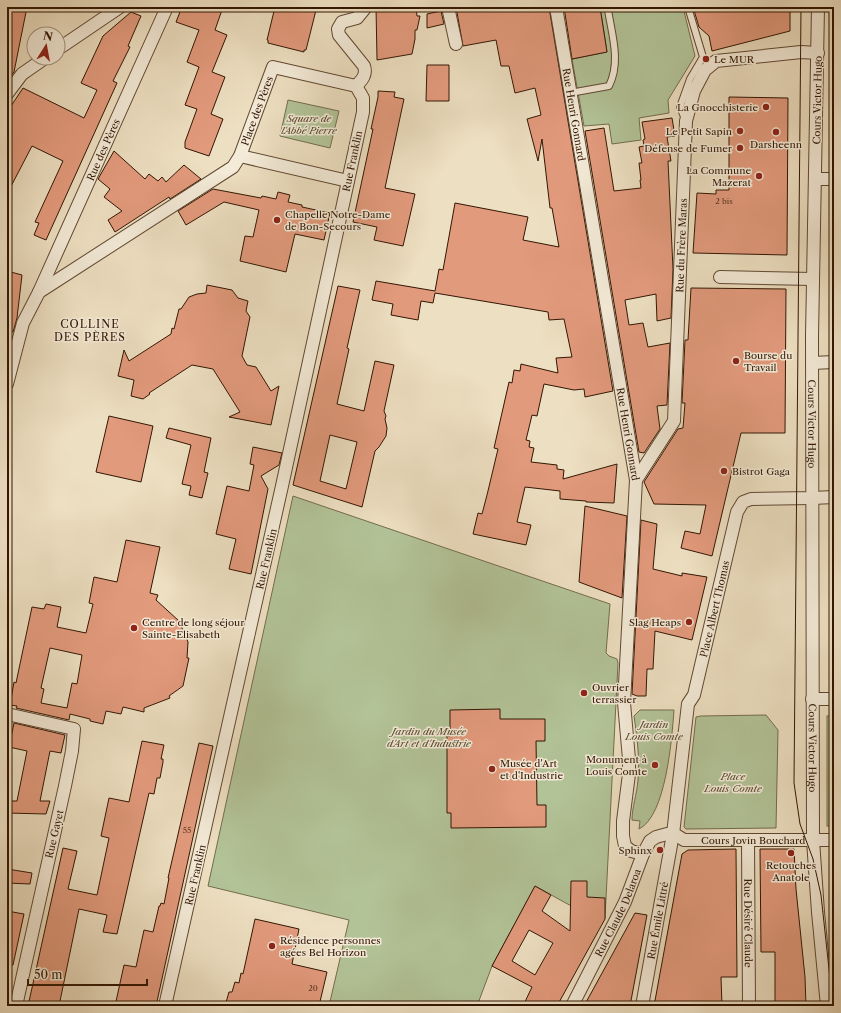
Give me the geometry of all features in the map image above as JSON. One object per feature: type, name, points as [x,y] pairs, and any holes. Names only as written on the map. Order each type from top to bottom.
[{"type":"street","points":[[66,44],[120,7]]},
{"type":"street","name":"Rue des Pères","points":[[7,384],[23,323],[39,292],[167,7]]},
{"type":"street","points":[[356,86],[364,77],[366,70],[339,35],[338,29],[342,22],[357,18],[366,7]]},
{"type":"street","points":[[448,7],[456,44]]},
{"type":"street","name":"Rue Henri Gonnard","points":[[556,7],[636,480],[624,703],[629,774],[623,821],[623,836],[625,846],[631,851],[643,854]]},
{"type":"street","name":"Cours Victor Hugo","points":[[818,7],[812,363],[813,840],[826,1006]]},
{"type":"street","name":"Rue du Frère Maras","points":[[636,480],[674,421],[686,121],[694,91],[705,70],[716,61],[792,52],[818,53]]},
{"type":"street","points":[[7,94],[22,74],[34,66]]},
{"type":"street","name":"Place des Pères","points":[[348,181],[240,156],[273,67],[356,86]]},
{"type":"street","name":"Rue Franklin","points":[[165,1006],[282,486],[363,112],[363,98],[356,86]]},
{"type":"street","name":"Rue des Pères","points":[[39,292],[233,167],[240,156]]},
{"type":"street","points":[[815,179],[834,179]]},
{"type":"street","points":[[720,277],[813,279]]},
{"type":"street","points":[[812,363],[834,362]]},
{"type":"street","points":[[812,498],[834,496]]},
{"type":"street","name":"Place Albert Thomas","points":[[673,834],[688,704],[694,694],[737,512],[743,502],[751,499],[812,498]]},
{"type":"street","points":[[812,699],[834,699]]},
{"type":"street","name":"Rue Gayet","points":[[7,714],[74,729],[72,751],[65,786],[16,1006]]},
{"type":"street","name":"Cours Jovin Bouchard","points":[[673,834],[684,840],[834,840]]},
{"type":"street","name":"Rue Claude Delaroa","points":[[572,1006],[625,902],[643,854],[650,841],[656,837],[673,834]]},
{"type":"street","name":"Rue Émile Littré","points":[[642,1006],[673,834]]},
{"type":"street","name":"Rue Désiré Claude","points":[[748,840],[749,1006]]},
{"type":"lane","points":[[570,93],[609,86],[613,77],[616,62],[608,7]]},
{"type":"lane","points":[[686,121],[680,107],[690,79],[703,57],[688,7]]},
{"type":"green space","points":[[600,7],[683,7],[695,56],[668,100],[669,113],[639,118],[641,140],[612,144],[609,124],[584,126],[572,59],[607,52]]},
{"type":"green space","name":"Square de l'Abbé Pierre","points":[[288,100],[339,111],[330,148],[280,136]]},
{"type":"green space","name":"Jardin du Musée d'Art et d'Industrie","points":[[293,496],[610,604],[606,653],[617,659],[618,663],[605,918],[602,923],[535,886],[492,966],[477,1006],[329,1006],[349,920],[208,886]]},
{"type":"green space","name":"Jardin Louis Comte","points":[[640,710],[674,710],[669,757],[661,793],[656,809],[648,821],[639,829],[640,821],[632,820],[639,772],[634,716]]},
{"type":"green space","name":"Place Louis Comte","points":[[766,715],[778,730],[776,828],[686,829],[684,827],[696,717]]},
{"type":"green space","points":[[827,716],[834,716],[834,826],[827,826]]},
{"type":"building","points":[[7,7],[27,7],[14,72],[10,77],[7,77]]},
{"type":"building","points":[[182,7],[223,7],[215,30],[227,35],[212,72],[225,77],[211,114],[223,119],[209,156],[185,148],[185,142],[197,109],[185,105],[199,67],[187,62],[199,30],[176,22]]},
{"type":"building","points":[[275,7],[304,7],[316,10],[306,50],[304,50],[304,52],[268,43],[267,40]]},
{"type":"building","points":[[376,7],[416,7],[417,16],[420,16],[417,30],[415,30],[412,54],[377,60]]},
{"type":"building","points":[[456,7],[549,7],[613,391],[585,397],[584,389],[574,390],[544,384],[537,416],[532,415],[526,440],[530,441],[529,447],[534,448],[531,462],[557,465],[557,469],[564,470],[563,479],[617,464],[614,503],[560,499],[560,491],[525,487],[517,522],[531,525],[526,545],[473,534],[478,513],[482,514],[487,495],[498,449],[494,448],[509,382],[512,383],[514,370],[520,371],[521,364],[558,373],[556,358],[572,357],[564,319],[549,320],[548,312],[435,293],[433,303],[421,301],[418,320],[391,315],[393,304],[372,300],[376,281],[435,291],[439,269],[443,270],[455,203],[528,217],[523,240],[559,247],[552,208],[550,208],[542,139],[538,161],[527,119],[541,115],[535,88],[515,93],[509,66],[501,66],[496,40],[463,46]]},
{"type":"building","points":[[564,7],[600,7],[607,52],[572,59]]},
{"type":"building","points":[[693,7],[790,7],[790,31],[712,51],[709,36],[699,27]]},
{"type":"building","points":[[441,11],[444,24],[427,28],[427,14]]},
{"type":"building","points":[[131,12],[141,16],[128,46],[130,47],[113,81],[117,83],[46,240],[34,235],[39,223],[35,222],[63,161],[32,146],[7,194],[7,112],[23,88],[84,118],[97,90],[81,83],[103,36]]},
{"type":"building","points":[[427,65],[449,65],[449,101],[426,101]]},
{"type":"building","points":[[378,91],[395,92],[394,97],[404,99],[385,188],[415,194],[403,246],[374,240],[377,227],[353,222],[373,129],[371,129]]},
{"type":"building","name":"La Commune Mazerat","points":[[729,97],[788,98],[787,255],[693,253],[697,193],[716,194],[716,190],[729,190]]},
{"type":"building","points":[[672,118],[675,136],[667,137],[671,161],[668,161],[673,269],[671,318],[657,321],[656,294],[625,300],[629,325],[643,323],[648,347],[670,343],[667,405],[657,406],[660,429],[644,453],[639,452],[585,131],[604,128],[614,191],[641,188],[639,163],[642,163],[639,147],[644,146],[643,140],[645,139],[642,122]]},
{"type":"building","points":[[114,151],[145,179],[149,174],[158,181],[162,177],[166,182],[184,165],[201,179],[170,199],[169,197],[115,232],[108,220],[122,211],[104,197],[110,189],[98,179]]},
{"type":"building","points":[[213,189],[261,198],[262,196],[276,199],[278,192],[290,195],[288,202],[302,205],[302,207],[330,213],[324,240],[295,234],[286,272],[240,261],[245,236],[253,237],[259,210],[224,202],[186,225],[178,211]]},
{"type":"building","points":[[7,271],[22,275],[17,318],[13,332],[7,331]]},
{"type":"building","points":[[207,285],[232,290],[238,298],[248,301],[246,311],[250,317],[242,356],[247,365],[256,367],[271,391],[279,386],[271,425],[229,417],[240,412],[213,369],[192,365],[149,393],[150,394],[143,399],[131,396],[134,380],[118,376],[124,350],[129,361],[171,334],[172,328],[174,329],[179,309],[181,309],[189,297],[206,293]]},
{"type":"building","points":[[338,286],[360,290],[347,348],[349,349],[337,404],[364,411],[375,361],[394,365],[384,411],[387,428],[386,436],[375,451],[362,507],[293,485]],"holes":[[[330,435],[357,442],[346,489],[320,481]]]},
{"type":"building","name":"Bourse du Travail","points":[[691,288],[786,289],[785,433],[741,433],[712,556],[681,548],[685,531],[700,534],[706,505],[654,504],[644,482],[678,429],[683,428],[685,403],[682,403],[685,340],[688,340]]},
{"type":"building","points":[[109,416],[153,426],[141,482],[96,472]]},
{"type":"building","points":[[169,428],[211,438],[204,472],[208,473],[202,498],[189,495],[191,486],[182,484],[191,445],[166,438]]},
{"type":"building","points":[[253,447],[282,453],[279,465],[261,476],[268,489],[251,574],[229,569],[236,539],[216,534],[227,486],[249,491],[254,465],[250,464]]},
{"type":"building","points":[[585,506],[627,516],[622,598],[579,582]]},
{"type":"building","points":[[641,520],[657,524],[653,569],[682,576],[682,573],[707,577],[692,640],[655,631],[653,669],[647,669],[646,696],[637,696],[632,694]]},
{"type":"building","name":"Centre de long séjour Sainte-Elisabeth","points":[[126,540],[160,547],[150,593],[158,595],[156,600],[179,621],[188,642],[187,658],[189,658],[183,686],[169,696],[170,698],[144,708],[144,712],[123,707],[121,714],[106,711],[103,724],[70,714],[69,720],[16,708],[17,706],[10,705],[32,607],[44,609],[46,604],[61,607],[57,627],[86,633],[93,604],[89,603],[94,577],[117,582]],"holes":[[[50,648],[82,655],[77,684],[72,683],[67,708],[41,703],[44,689],[41,688]]]},
{"type":"building","name":"Musée d'Art et d'Industrie","points":[[500,709],[500,719],[545,719],[545,741],[536,741],[537,805],[546,805],[546,827],[451,828],[451,813],[447,813],[447,736],[450,736],[450,710]]},
{"type":"building","points":[[14,723],[65,735],[61,753],[50,751],[40,801],[50,801],[46,814],[7,813],[7,801],[17,801],[27,751],[9,747]]},
{"type":"building","points":[[142,741],[164,745],[161,759],[163,759],[163,762],[160,778],[157,778],[154,794],[149,793],[117,934],[103,932],[107,915],[79,909],[59,1006],[28,1006],[63,848],[77,851],[68,889],[97,895],[109,838],[101,836],[109,798],[129,802]]},
{"type":"building","points":[[199,743],[213,746],[156,1006],[115,1006],[124,965],[136,967],[144,930],[153,932],[159,906],[161,903],[164,904],[168,878]]},
{"type":"building","points":[[736,849],[737,977],[721,977],[722,1006],[654,1006],[682,854],[688,850]]},
{"type":"building","points":[[760,849],[794,849],[796,889],[805,977],[806,1006],[775,1006],[775,952],[761,952]]},
{"type":"building","points":[[7,869],[32,873],[30,884],[7,883]]},
{"type":"building","points":[[571,881],[587,881],[587,897],[605,898],[605,919],[557,1006],[523,1006],[532,987],[492,966],[535,886],[551,895],[542,911],[570,931]],"holes":[[[529,930],[553,943],[535,975],[512,961]]]},
{"type":"building","points":[[7,911],[24,914],[13,965],[7,964]]},
{"type":"building","points":[[635,913],[647,915],[630,1006],[584,1006]]},
{"type":"building","name":"Résidence personnes agées Bel Horizon","points":[[255,919],[299,929],[292,964],[327,972],[319,1006],[225,1006],[229,992],[232,992],[235,982],[239,983],[241,973],[243,974]]},
{"type":"tram line","points":[[801,7],[794,783],[800,824],[813,859],[821,895],[833,1006]]},
{"type":"place","name":"Le MUR","points":[[706,59]]},
{"type":"place","name":"La Gnocchisterie","points":[[766,107]]},
{"type":"place","name":"Le Petit Sapin","points":[[740,131]]},
{"type":"place","name":"Darsheenn","points":[[776,132]]},
{"type":"place","name":"Défense de Fumer","points":[[740,148]]},
{"type":"place","name":"La Commune Mazerat","points":[[759,176]]},
{"type":"place","name":"Chapelle Notre-Dame de Bon-Secours","points":[[277,220]]},
{"type":"place","name":"Bourse du Travail","points":[[736,361]]},
{"type":"place","name":"Bistrot Gaga","points":[[724,471]]},
{"type":"place","name":"Slag Heaps","points":[[689,622]]},
{"type":"place","name":"Centre de long séjour Sainte-Elisabeth","points":[[134,628]]},
{"type":"place","name":"Ouvrier terrassier","points":[[584,693]]},
{"type":"place","name":"Monument à Louis Comte","points":[[655,765]]},
{"type":"place","name":"Musée d'Art et d'Industrie","points":[[492,769]]},
{"type":"place","name":"Sphinx","points":[[660,850]]},
{"type":"place","name":"Retouches Anatole","points":[[791,853]]},
{"type":"place","name":"Résidence personnes agées Bel Horizon","points":[[272,946]]},
{"type":"district","name":"COLLINE DES PÈRES","points":[[90,330]]}]
